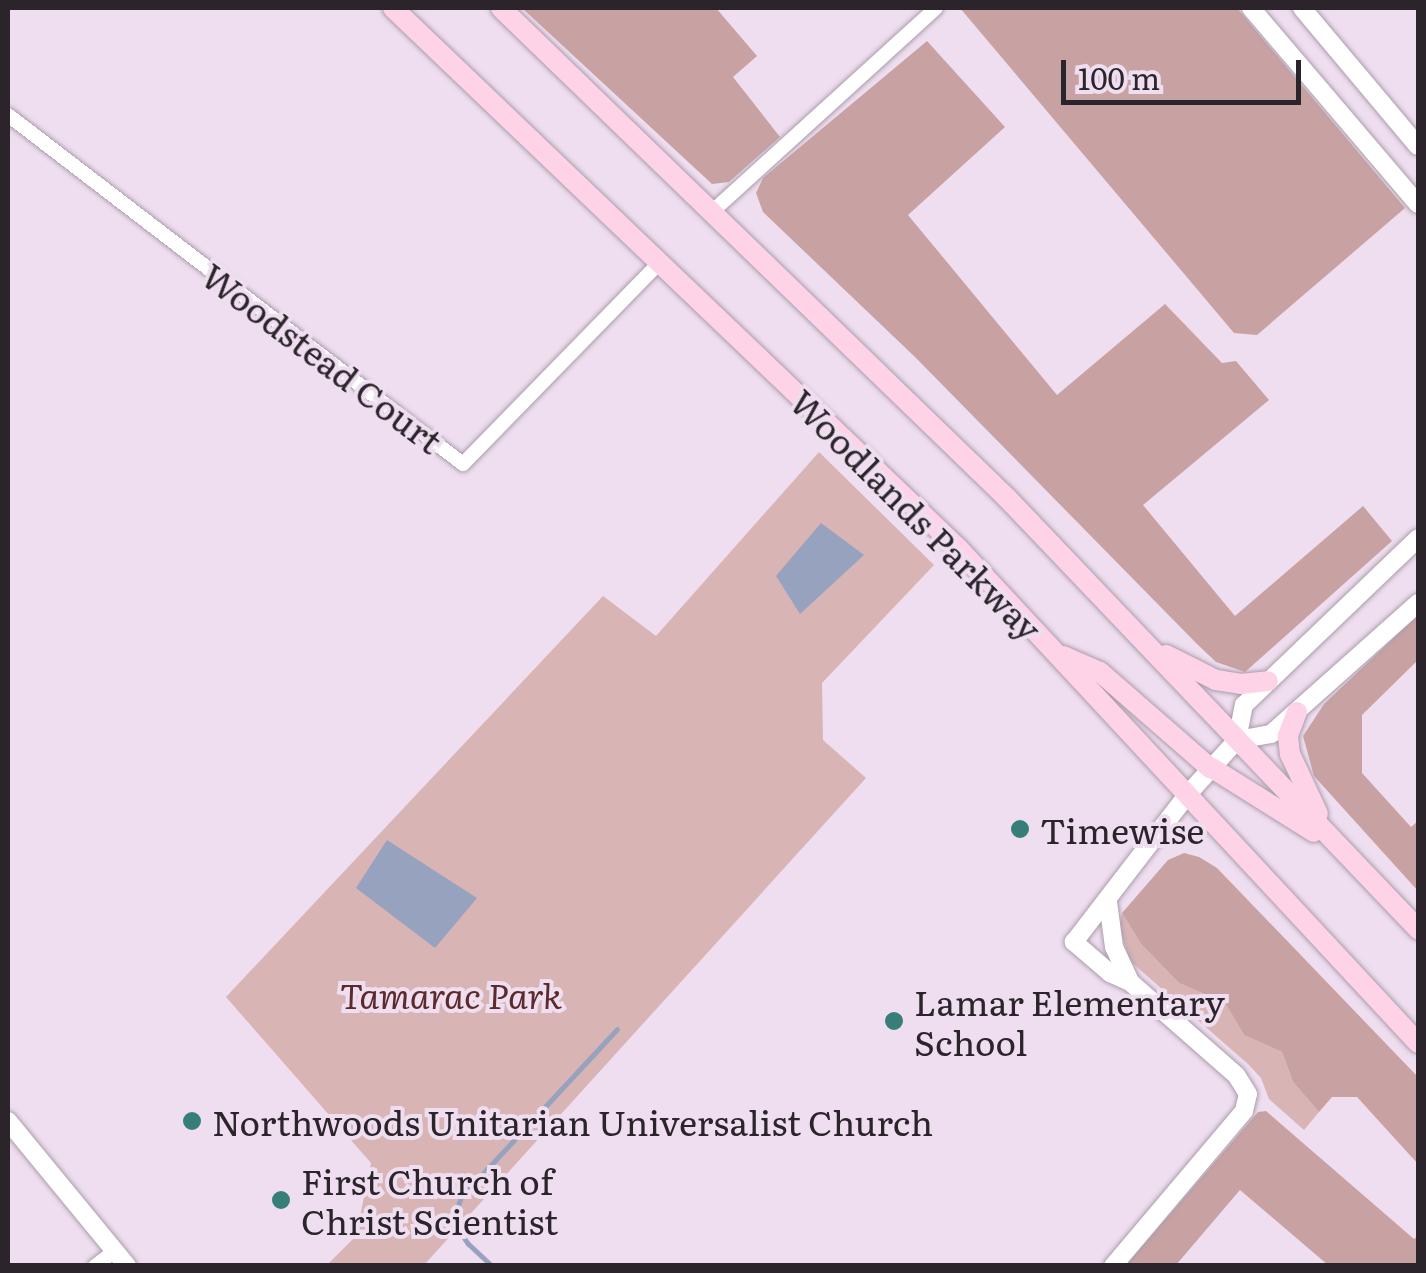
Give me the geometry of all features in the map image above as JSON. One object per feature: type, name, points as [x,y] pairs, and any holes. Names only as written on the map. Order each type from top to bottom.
[{"type":"main road","name":"Woodlands Parkway","points":[[393,8],[958,549],[1418,1043]]},
{"type":"main road","name":"Woodlands Parkway","points":[[501,8],[714,210],[1007,498],[1418,929]]},
{"type":"main road","points":[[1144,641],[1203,676],[1241,684],[1268,681]]},
{"type":"main road","points":[[1056,654],[1100,672],[1211,768],[1337,846]]},
{"type":"main road","points":[[1296,712],[1288,736],[1290,754],[1297,776],[1337,846]]},
{"type":"street","points":[[714,210],[936,8]]},
{"type":"street","points":[[1251,8],[1418,204]]},
{"type":"street","points":[[1302,8],[1418,146]]},
{"type":"street","name":"Woodstead Court","points":[[8,115],[464,464],[660,262]]},
{"type":"street","points":[[1113,1266],[1249,1102],[1236,1075],[1130,982],[1110,973],[1074,942],[1188,794],[1237,740],[1244,705],[1418,538]]},
{"type":"street","points":[[1237,740],[1271,734],[1418,603]]},
{"type":"street","points":[[1108,902],[1114,947],[1130,982]]},
{"type":"street","points":[[8,1121],[121,1258],[95,1266]]},
{"type":"green space","name":"Tamarac Park","points":[[819,452],[934,565],[822,683],[823,740],[866,778],[424,1265],[327,1265],[356,1236],[371,1163],[226,997],[603,596],[656,636]]},
{"type":"green space","points":[[1122,913],[1141,944],[1179,983],[1225,1003],[1244,1035],[1282,1052],[1293,1082],[1319,1112],[1304,1130],[1269,1099],[1261,1078],[1248,1064],[1130,961],[1119,926]]},
{"type":"shaded area","points":[[522,8],[716,8],[757,56],[733,77],[780,137],[729,182],[712,184]]},
{"type":"shaded area","points":[[960,8],[1237,8],[1405,208],[1257,335],[1234,333]]},
{"type":"shaded area","points":[[927,41],[1005,127],[908,215],[1057,395],[1165,304],[1222,363],[1236,361],[1269,400],[1143,505],[1235,616],[1363,506],[1392,541],[1245,672],[1216,662],[1197,644],[915,357],[763,212],[756,193],[763,178]]},
{"type":"shaded area","points":[[1418,615],[1418,660],[1362,715],[1362,773],[1411,827],[1418,821],[1418,891],[1314,776],[1303,736],[1324,704]]},
{"type":"shaded area","points":[[1184,853],[1217,868],[1418,1077],[1418,1164],[1357,1097],[1332,1097],[1319,1112],[1293,1082],[1282,1052],[1244,1035],[1225,1003],[1179,983],[1141,944],[1122,913],[1168,860]]},
{"type":"shaded area","points":[[1266,1111],[1414,1239],[1418,1236],[1418,1265],[1328,1265],[1240,1190],[1176,1265],[1126,1265],[1258,1112]]},
{"type":"water","points":[[821,523],[864,555],[800,614],[776,576]]},
{"type":"water","points":[[387,840],[477,898],[435,948],[356,888]]},
{"type":"waterway","points":[[492,1266],[468,1244],[453,1221],[461,1197],[617,1029]]},
{"type":"place","name":"Timewise","points":[[1020,829]]},
{"type":"place","name":"Lamar Elementary School","points":[[894,1021]]},
{"type":"place","name":"Northwoods Unitarian Universalist Church","points":[[192,1121]]},
{"type":"place","name":"First Church of Christ Scientist","points":[[281,1200]]}]
